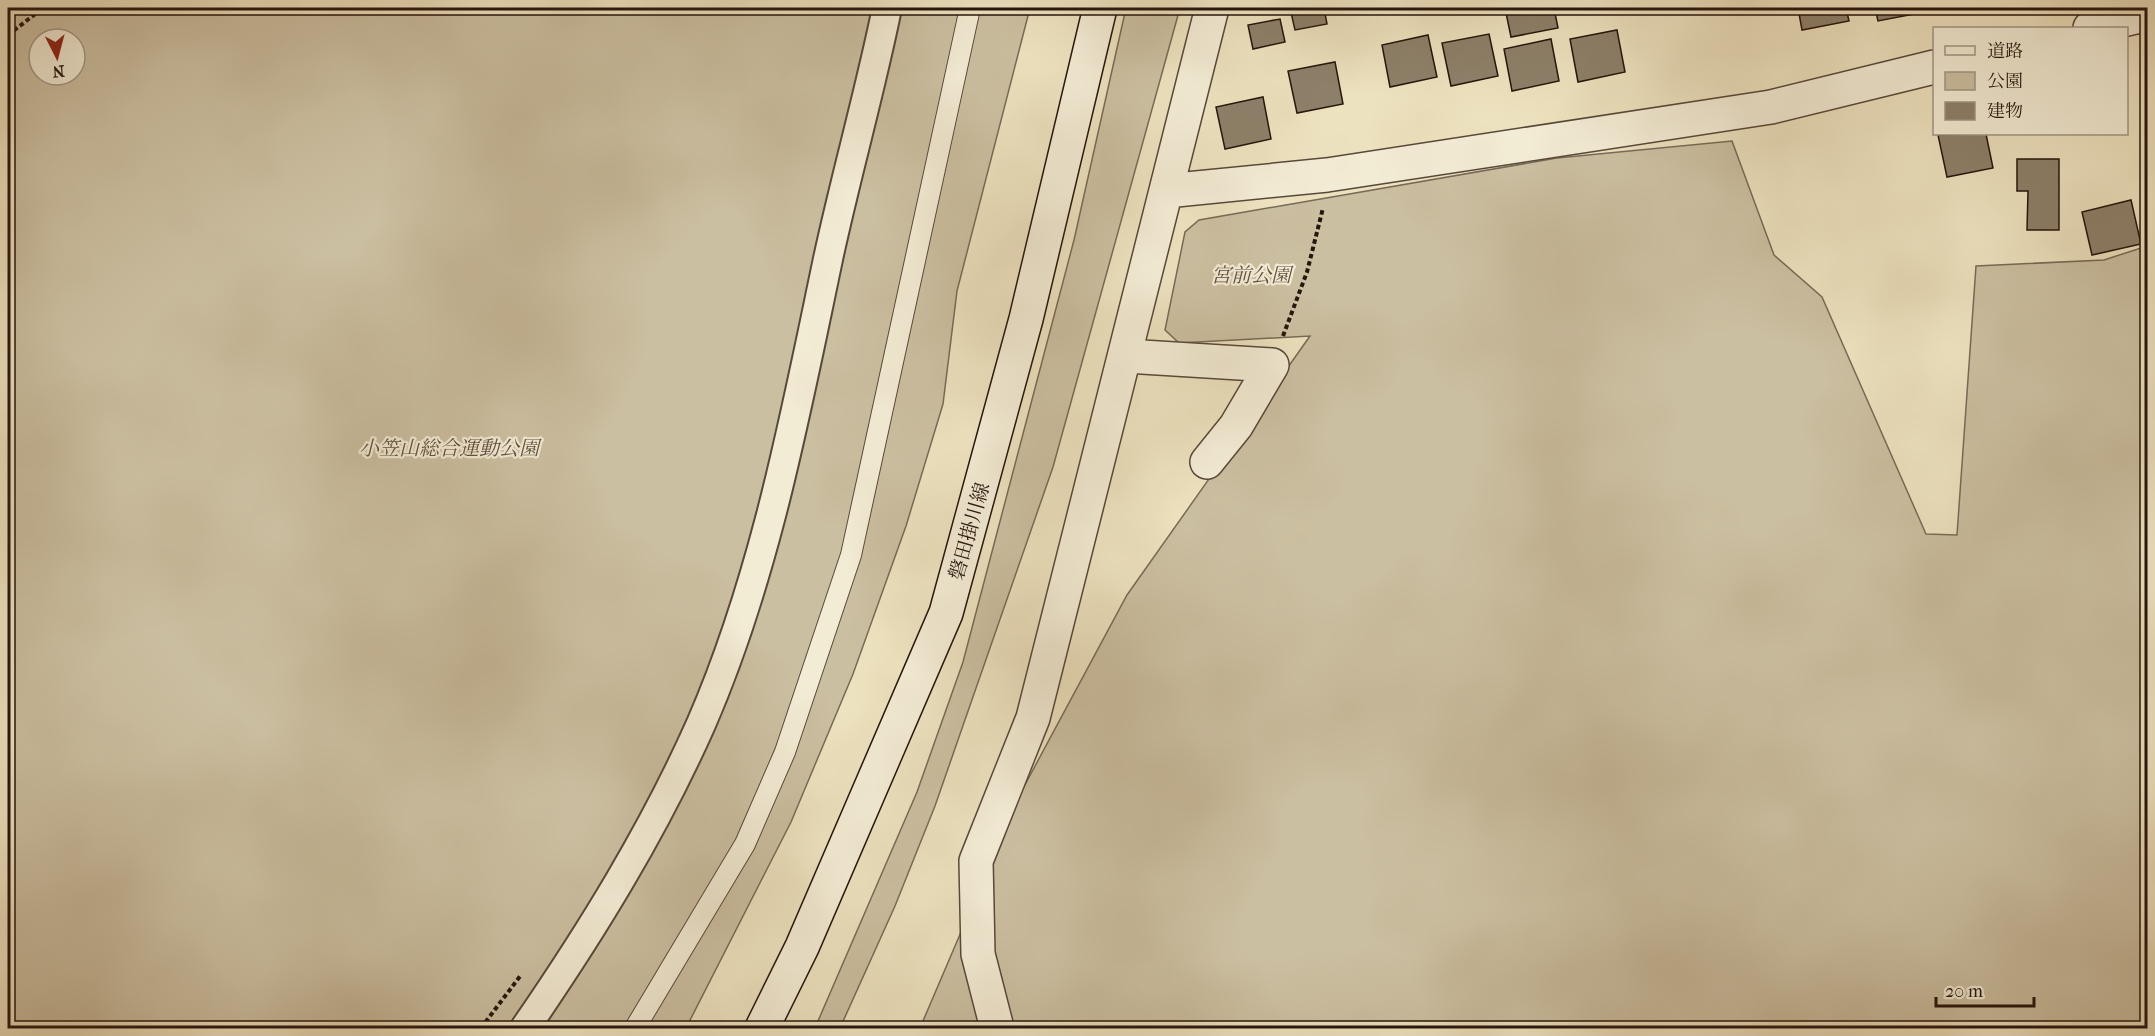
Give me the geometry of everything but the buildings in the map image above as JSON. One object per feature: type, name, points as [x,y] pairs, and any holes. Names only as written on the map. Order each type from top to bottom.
[{"type":"street","points":[[525,1029],[568,964],[647,833],[701,724],[729,654],[770,518],[887,8]]},
{"type":"street","name":"磐田掛川線","points":[[762,1029],[802,947],[946,614],[1026,319],[1100,8]]},
{"type":"street","points":[[997,1029],[978,954],[976,861],[1033,718],[1212,8]]},
{"type":"street","points":[[2093,27],[2138,13]]},
{"type":"street","points":[[1166,191],[1327,175],[1771,107],[1933,67]]},
{"type":"street","points":[[1126,356],[1272,365],[1236,426],[1207,462]]},
{"type":"lane","points":[[635,1029],[686,948],[745,844],[785,752],[848,566],[879,436],[970,8]]},
{"type":"path","points":[[8,35],[43,8]]},
{"type":"path","points":[[1272,365],[1307,272],[1323,209],[1327,175]]},
{"type":"path","points":[[481,1029],[522,973]]},
{"type":"green space","name":"小笠山総合運動公園","points":[[8,8],[1030,8],[957,291],[943,404],[906,526],[853,674],[791,822],[686,1028],[8,1028]]},
{"type":"green space","points":[[1126,8],[1180,8],[1053,467],[935,806],[895,906],[840,1028],[815,1028],[917,792],[963,662],[1074,240]]},
{"type":"green space","name":"宮前公園","points":[[1732,141],[1774,255],[1822,297],[1926,534],[1957,535],[1976,266],[2104,260],[2147,246],[2147,1028],[920,1028],[1020,794],[1127,595],[1310,336],[1179,343],[1165,330],[1185,232],[1199,220],[1557,158]]}]
